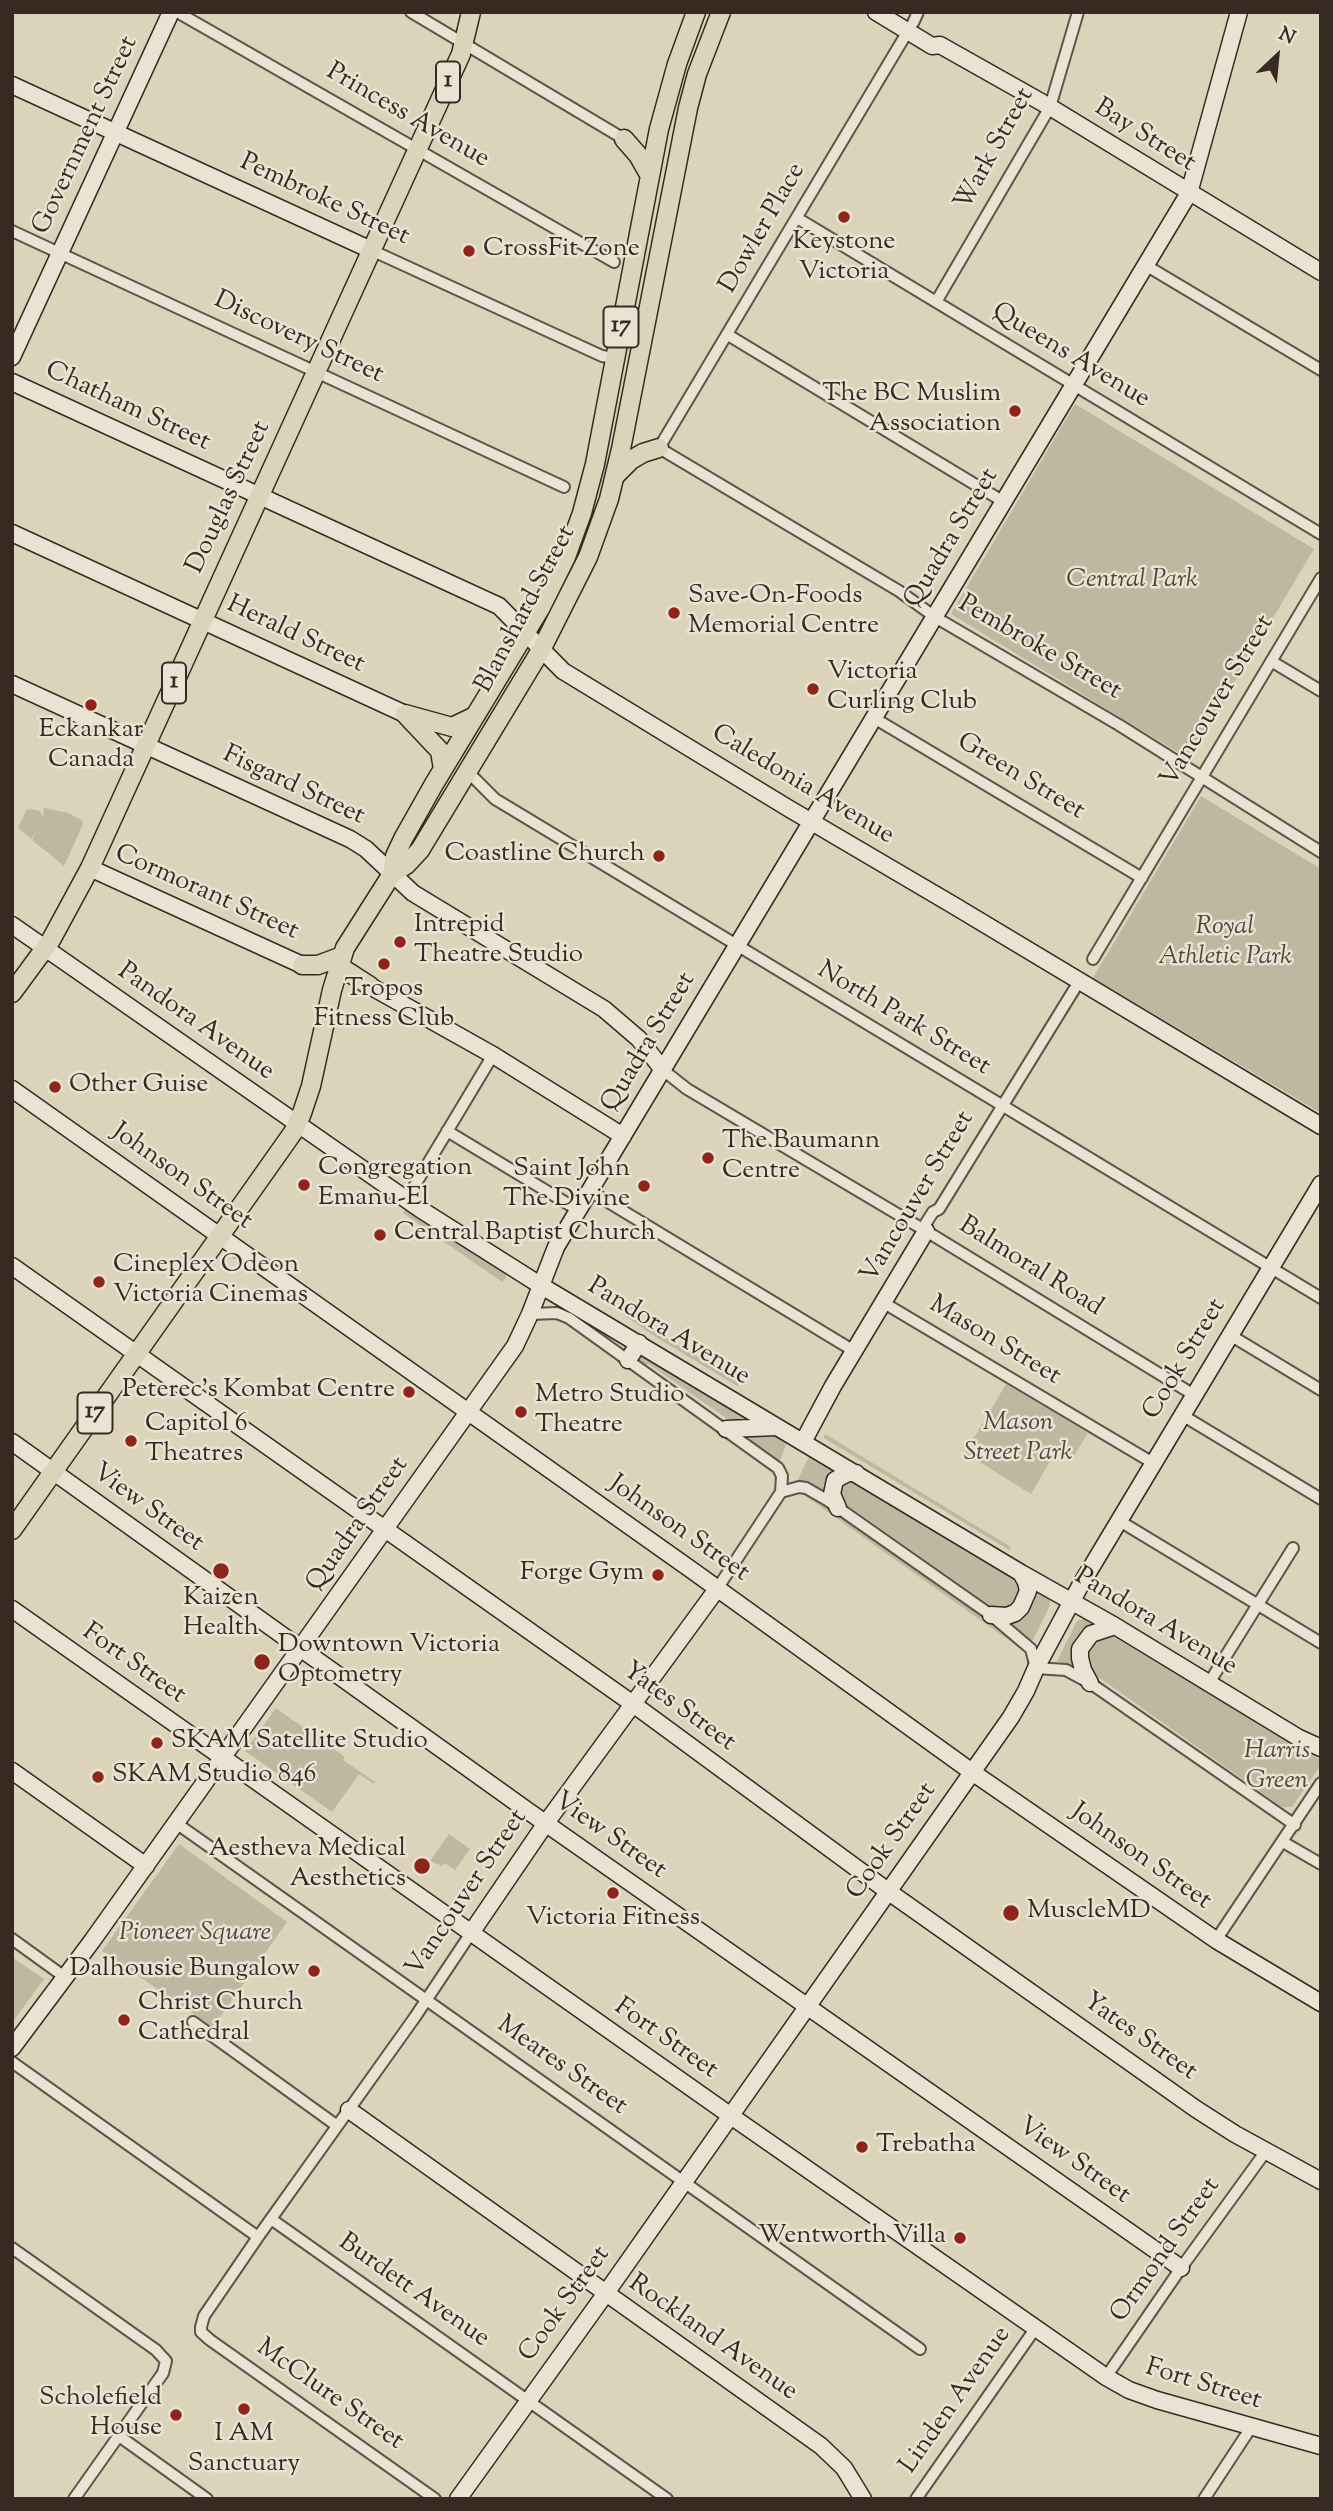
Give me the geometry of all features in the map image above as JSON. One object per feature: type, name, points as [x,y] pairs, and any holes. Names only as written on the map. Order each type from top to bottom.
[{"type":"main road","name":"Government Street","points":[[12,357],[171,12]]},
{"type":"main road","name":"Douglas Street","points":[[12,993],[46,948],[90,869],[418,149],[465,43],[471,12]]},
{"type":"main road","name":"Blanshard Street","points":[[12,1530],[297,1125],[311,1086],[336,973],[392,874],[399,848],[443,769],[555,582],[582,513],[595,464],[659,129],[677,64],[696,12]]},
{"type":"main road","name":"Blanshard Street","points":[[392,874],[406,865],[420,850],[541,650],[588,557],[615,476],[688,108],[697,74],[721,12]]},
{"type":"main road","name":"Bay Street","points":[[876,12],[913,22]]},
{"type":"main road","name":"Bay Street","points":[[895,12],[937,38],[940,45],[1050,107],[1321,272]]},
{"type":"main road","name":"Quadra Street","points":[[12,2048],[66,1978],[514,1346],[530,1314],[556,1247],[1189,193],[1240,12]]},
{"type":"main road","name":"Pembroke Street","points":[[12,85],[371,250]]},
{"type":"main road","points":[[624,139],[645,138],[659,129]]},
{"type":"main road","points":[[624,139],[638,155],[650,176]]},
{"type":"main road","points":[[615,358],[627,354],[641,343]]},
{"type":"main road","name":"Chatham Street","points":[[12,382],[260,496]]},
{"type":"main road","points":[[626,421],[637,437],[659,448]]},
{"type":"main road","points":[[615,476],[631,460],[659,448]]},
{"type":"main road","name":"Caledonia Avenue","points":[[260,496],[499,606],[564,671],[811,822],[1321,1126]]},
{"type":"main road","name":"Herald Street","points":[[12,533],[405,714]]},
{"type":"main road","name":"Fisgard Street","points":[[12,684],[350,839],[366,849],[413,892],[604,1009],[639,1039],[663,1070]]},
{"type":"main road","points":[[405,714],[452,727],[475,716]]},
{"type":"main road","points":[[405,714],[440,751],[443,769]]},
{"type":"main road","name":"Cormorant Street","points":[[90,869],[302,965]]},
{"type":"main road","name":"Pandora Avenue","points":[[12,925],[406,1200],[540,1285],[1299,1738],[1321,1748]]},
{"type":"main road","points":[[302,965],[336,973]]},
{"type":"main road","points":[[302,965],[318,965],[363,986],[370,986],[493,1055],[623,1136]]},
{"type":"main road","name":"Johnson Street","points":[[12,1089],[972,1772],[1216,1940],[1321,2003]]},
{"type":"main road","name":"Cook Street","points":[[458,2499],[1011,1717],[1071,1601],[1118,1520],[1321,1184]]},
{"type":"main road","name":"Vancouver Street","points":[[803,1442],[926,1231]]},
{"type":"main road","name":"Yates Street","points":[[12,1266],[633,1704],[889,1892],[1217,2123],[1321,2181]]},
{"type":"main road","points":[[628,1360],[639,1343]]},
{"type":"main road","points":[[726,1429],[777,1427]]},
{"type":"main road","name":"View Street","points":[[12,1442],[546,1823],[1181,2268]]},
{"type":"main road","points":[[838,1508],[832,1494],[835,1480],[848,1473],[856,1473]]},
{"type":"main road","points":[[991,1615],[1007,1616],[1021,1607],[1028,1591],[1021,1573]]},
{"type":"main road","name":"Vancouver Street","points":[[471,1933],[546,1823],[717,1589]]},
{"type":"main road","name":"Fort Street","points":[[12,1609],[729,2115],[1106,2377],[1129,2390],[1157,2400],[1321,2446]]},
{"type":"main road","points":[[1090,1683],[1080,1658],[1080,1648],[1090,1634],[1115,1626]]},
{"type":"main road","points":[[12,1771],[146,1866]]},
{"type":"main road","name":"Rockland Avenue","points":[[349,2110],[831,2454],[844,2468],[863,2499]]},
{"type":"street","name":"Princess Avenue","points":[[177,12],[614,262]]},
{"type":"street","points":[[411,12],[624,139]]},
{"type":"street","name":"Wark Street","points":[[936,302],[1050,107],[1078,12]]},
{"type":"street","name":"Dowler Place","points":[[659,448],[729,335],[913,22]]},
{"type":"street","name":"Queens Avenue","points":[[797,218],[1321,534]]},
{"type":"street","name":"Discovery Street","points":[[12,231],[564,487]]},
{"type":"street","name":"Pembroke Street","points":[[371,250],[602,356],[615,358]]},
{"type":"street","points":[[1147,266],[1321,370]]},
{"type":"street","points":[[729,335],[1004,502]]},
{"type":"street","name":"Pembroke Street","points":[[659,448],[899,591],[935,617],[1119,725],[1321,852]]},
{"type":"street","name":"Vancouver Street","points":[[1093,959],[1321,578]]},
{"type":"street","points":[[1272,661],[1321,691]]},
{"type":"street","name":"Green Street","points":[[874,718],[1142,878]]},
{"type":"street","name":"North Park Street","points":[[467,771],[495,799],[1321,1298]]},
{"type":"street","name":"Vancouver Street","points":[[926,1231],[928,1220],[933,1212],[939,1209],[1080,980]]},
{"type":"street","points":[[406,1200],[493,1055]]},
{"type":"street","name":"Balmoral Road","points":[[663,1070],[687,1089],[1194,1395]]},
{"type":"street","points":[[447,1131],[579,1210]]},
{"type":"street","points":[[590,1191],[854,1351]]},
{"type":"street","name":"Mason Street","points":[[884,1303],[1153,1463]]},
{"type":"street","name":"Pandora Avenue","points":[[530,1314],[557,1313],[726,1429],[778,1468],[782,1476],[781,1492]]},
{"type":"street","points":[[1230,1335],[1321,1390]]},
{"type":"street","points":[[1182,1415],[1321,1499]]},
{"type":"street","points":[[781,1492],[806,1488],[838,1508],[991,1615],[1031,1649],[1036,1668],[1066,1670],[1090,1683],[1295,1825]]},
{"type":"street","name":"Vancouver Street","points":[[717,1589],[781,1492]]},
{"type":"street","points":[[1118,1520],[1321,1643]]},
{"type":"street","points":[[1209,1683],[1293,1548]]},
{"type":"street","points":[[1216,1940],[1321,1783]]},
{"type":"street","name":"Meares Street","points":[[176,1823],[920,2349]]},
{"type":"street","points":[[1283,1842],[1321,1864]]},
{"type":"street","name":"Vancouver Street","points":[[201,2327],[205,2315],[258,2237],[427,2000],[471,1933]]},
{"type":"street","points":[[12,1939],[66,1978]]},
{"type":"street","points":[[192,2022],[336,2125]]},
{"type":"street","points":[[12,2062],[258,2237]]},
{"type":"street","name":"Ormond Street","points":[[1106,2377],[1266,2151]]},
{"type":"street","name":"Burdett Avenue","points":[[271,2219],[667,2499]]},
{"type":"street","points":[[12,2248],[156,2350],[166,2361],[163,2373],[74,2499]]},
{"type":"street","name":"McClure Street","points":[[201,2327],[201,2332],[210,2340],[435,2499]]},
{"type":"street","name":"Linden Avenue","points":[[916,2499],[1035,2329]]},
{"type":"street","points":[[1204,2499],[1252,2426]]},
{"type":"street","points":[[119,2436],[206,2499]]},
{"type":"green space","name":"Central Park","points":[[1075,404],[1314,549],[1189,759],[951,614]]},
{"type":"green space","name":"Royal Athletic Park","points":[[1201,796],[1321,869],[1321,1113],[1093,978]]},
{"type":"green space","points":[[44,808],[68,813],[82,820],[83,824],[64,866],[32,840],[36,832],[31,839],[18,828],[27,809],[40,811],[43,817]]},
{"type":"green space","points":[[405,1210],[506,1273],[506,1278],[502,1282],[403,1213]]},
{"type":"green space","points":[[625,1313],[741,1383],[737,1386],[654,1336],[624,1315]]},
{"type":"green space","points":[[640,1352],[760,1424],[732,1422],[650,1365],[639,1362],[637,1357]]},
{"type":"green space","name":"Mason Street Park","points":[[1006,1384],[1088,1433],[1071,1461],[1055,1453],[1031,1494],[965,1453]]},
{"type":"green space","points":[[773,1432],[784,1439],[786,1445],[779,1463],[743,1436]]},
{"type":"green space","points":[[825,1434],[1011,1547],[1009,1550],[824,1438]]},
{"type":"green space","points":[[810,1454],[841,1470],[827,1494],[796,1484]]},
{"type":"green space","points":[[850,1479],[1016,1577],[1022,1588],[1011,1608],[994,1608],[840,1500],[837,1487]]},
{"type":"green space","points":[[801,1493],[810,1495],[981,1616],[1023,1646],[1021,1649]]},
{"type":"green space","points":[[1032,1586],[1050,1597],[1050,1605],[1033,1640],[1030,1641],[1006,1622]]},
{"type":"green space","points":[[1086,1618],[1097,1625],[1076,1670],[1057,1661],[1077,1621]]},
{"type":"green space","name":"Harris Green","points":[[1109,1634],[1319,1759],[1320,1766],[1292,1807],[1282,1807],[1094,1674],[1087,1665],[1088,1643]]},
{"type":"green space","points":[[276,1708],[345,1757],[343,1760],[375,1782],[374,1784],[359,1774],[332,1812],[245,1751]]},
{"type":"green space","points":[[449,1834],[470,1849],[455,1870],[445,1863],[442,1866],[430,1861]]},
{"type":"green space","name":"Pioneer Square","points":[[179,1844],[287,1922],[213,2027],[102,1951]]},
{"type":"green space","points":[[12,1957],[44,1979],[12,2023]]},
{"type":"place","name":"Keystone Victoria","points":[[844,217]]},
{"type":"place","name":"CrossFit Zone","points":[[469,251]]},
{"type":"place","name":"The BC Muslim Association","points":[[1015,411]]},
{"type":"place","name":"Save-On-Foods Memorial Centre","points":[[674,613]]},
{"type":"place","name":"Victoria Curling Club","points":[[813,689]]},
{"type":"place","name":"Eckankar Canada","points":[[91,705]]},
{"type":"place","name":"Coastline Church","points":[[659,856]]},
{"type":"place","name":"Intrepid Theatre Studio","points":[[400,942]]},
{"type":"place","name":"Tropos Fitness Club","points":[[384,964]]},
{"type":"place","name":"Other Guise","points":[[55,1087]]},
{"type":"place","name":"The Baumann Centre","points":[[708,1158]]},
{"type":"place","name":"Congregation Emanu-El","points":[[304,1185]]},
{"type":"place","name":"Saint John The Divine","points":[[644,1186]]},
{"type":"place","name":"Central Baptist Church","points":[[380,1235]]},
{"type":"place","name":"Cineplex Odeon Victoria Cinemas","points":[[99,1282]]},
{"type":"place","name":"Peterec's Kombat Centre","points":[[409,1392]]},
{"type":"place","name":"Metro Studio Theatre","points":[[521,1412]]},
{"type":"place","name":"Capitol 6 Theatres","points":[[131,1441]]},
{"type":"place","name":"Kaizen Health","points":[[221,1571]]},
{"type":"place","name":"Forge Gym","points":[[658,1575]]},
{"type":"place","name":"Downtown Victoria Optometry","points":[[262,1662]]},
{"type":"place","name":"SKAM Satellite Studio","points":[[157,1743]]},
{"type":"place","name":"SKAM Studio 846","points":[[98,1777]]},
{"type":"place","name":"Aestheva Medical Aesthetics","points":[[422,1866]]},
{"type":"place","name":"Victoria Fitness","points":[[613,1893]]},
{"type":"place","name":"MuscleMD","points":[[1011,1913]]},
{"type":"place","name":"Dalhousie Bungalow","points":[[314,1971]]},
{"type":"place","name":"Christ Church Cathedral","points":[[124,2020]]},
{"type":"place","name":"Trebatha","points":[[862,2147]]},
{"type":"place","name":"Wentworth Villa","points":[[960,2238]]},
{"type":"place","name":"I AM Sanctuary","points":[[244,2409]]},
{"type":"place","name":"Scholefield House","points":[[176,2415]]}]
